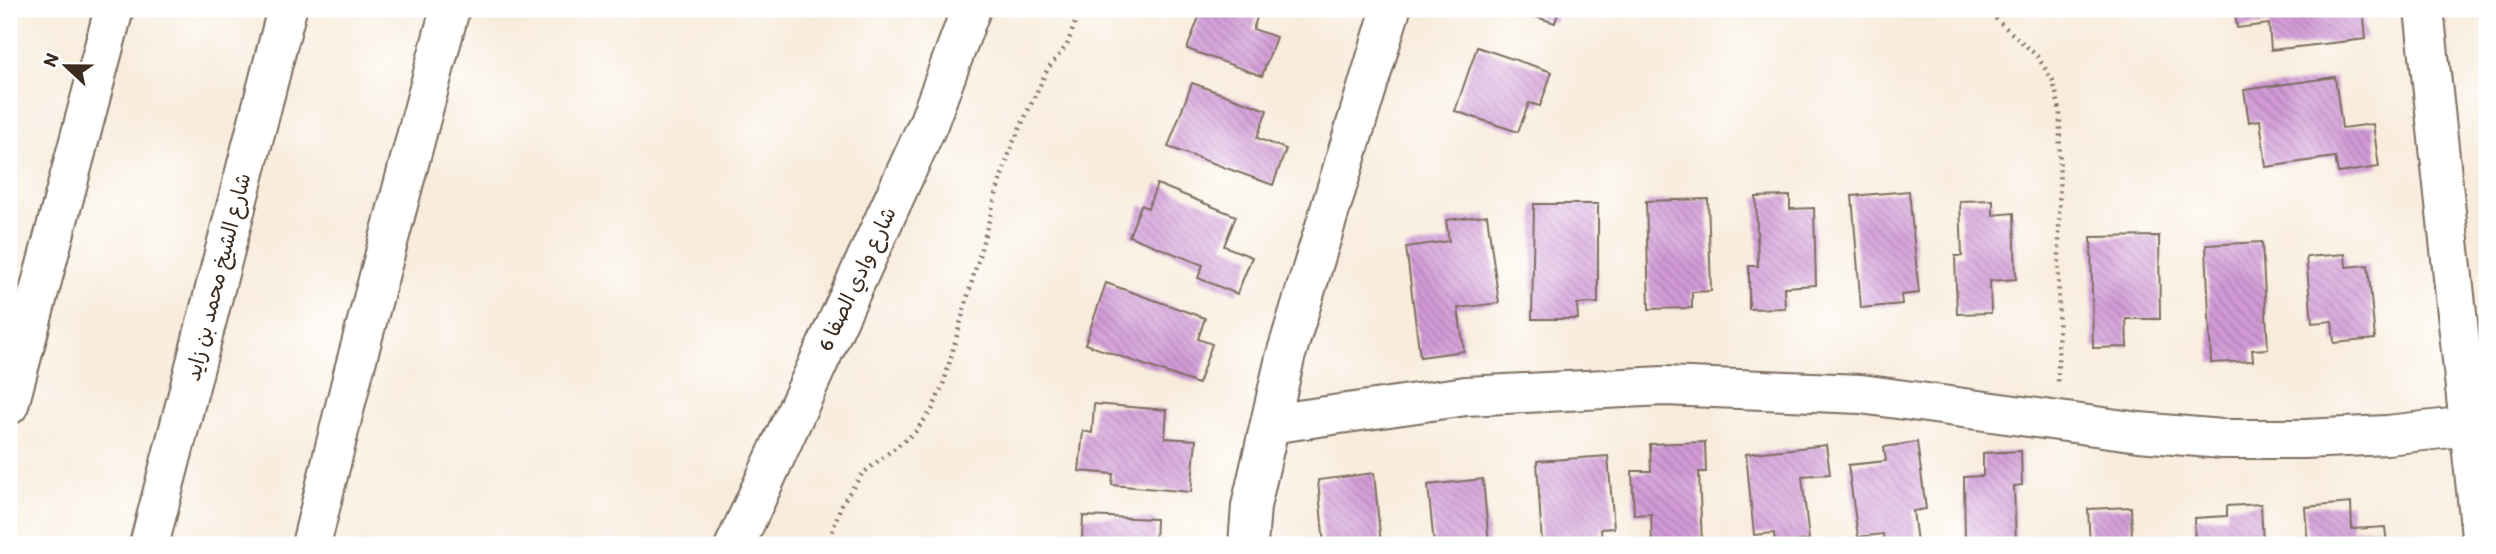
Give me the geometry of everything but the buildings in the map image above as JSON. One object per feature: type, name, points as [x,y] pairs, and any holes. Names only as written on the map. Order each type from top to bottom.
[{"type":"main road","points":[[9,405],[114,9]]},
{"type":"main road","name":"شارع الشيخ محمد بن زايد","points":[[149,545],[287,9]]},
{"type":"main road","points":[[312,545],[352,378],[450,9]]},
{"type":"main road","name":"شارع وادي الصفا 6","points":[[735,545],[928,124],[971,9]]},
{"type":"main road","points":[[1248,545],[1251,506],[1285,358],[1391,9]]},
{"type":"main road","points":[[2424,9],[2482,545]]},
{"type":"main road","points":[[1270,424],[1466,396],[1664,386],[1861,394],[2139,432],[2222,439],[2387,435],[2469,426]]},
{"type":"path","points":[[828,545],[841,505],[862,474],[915,432],[932,410],[944,382],[1012,145],[1048,68],[1067,45],[1080,9]]},
{"type":"path","points":[[1985,9],[2037,56],[2053,81],[2060,110],[2057,420]]}]
